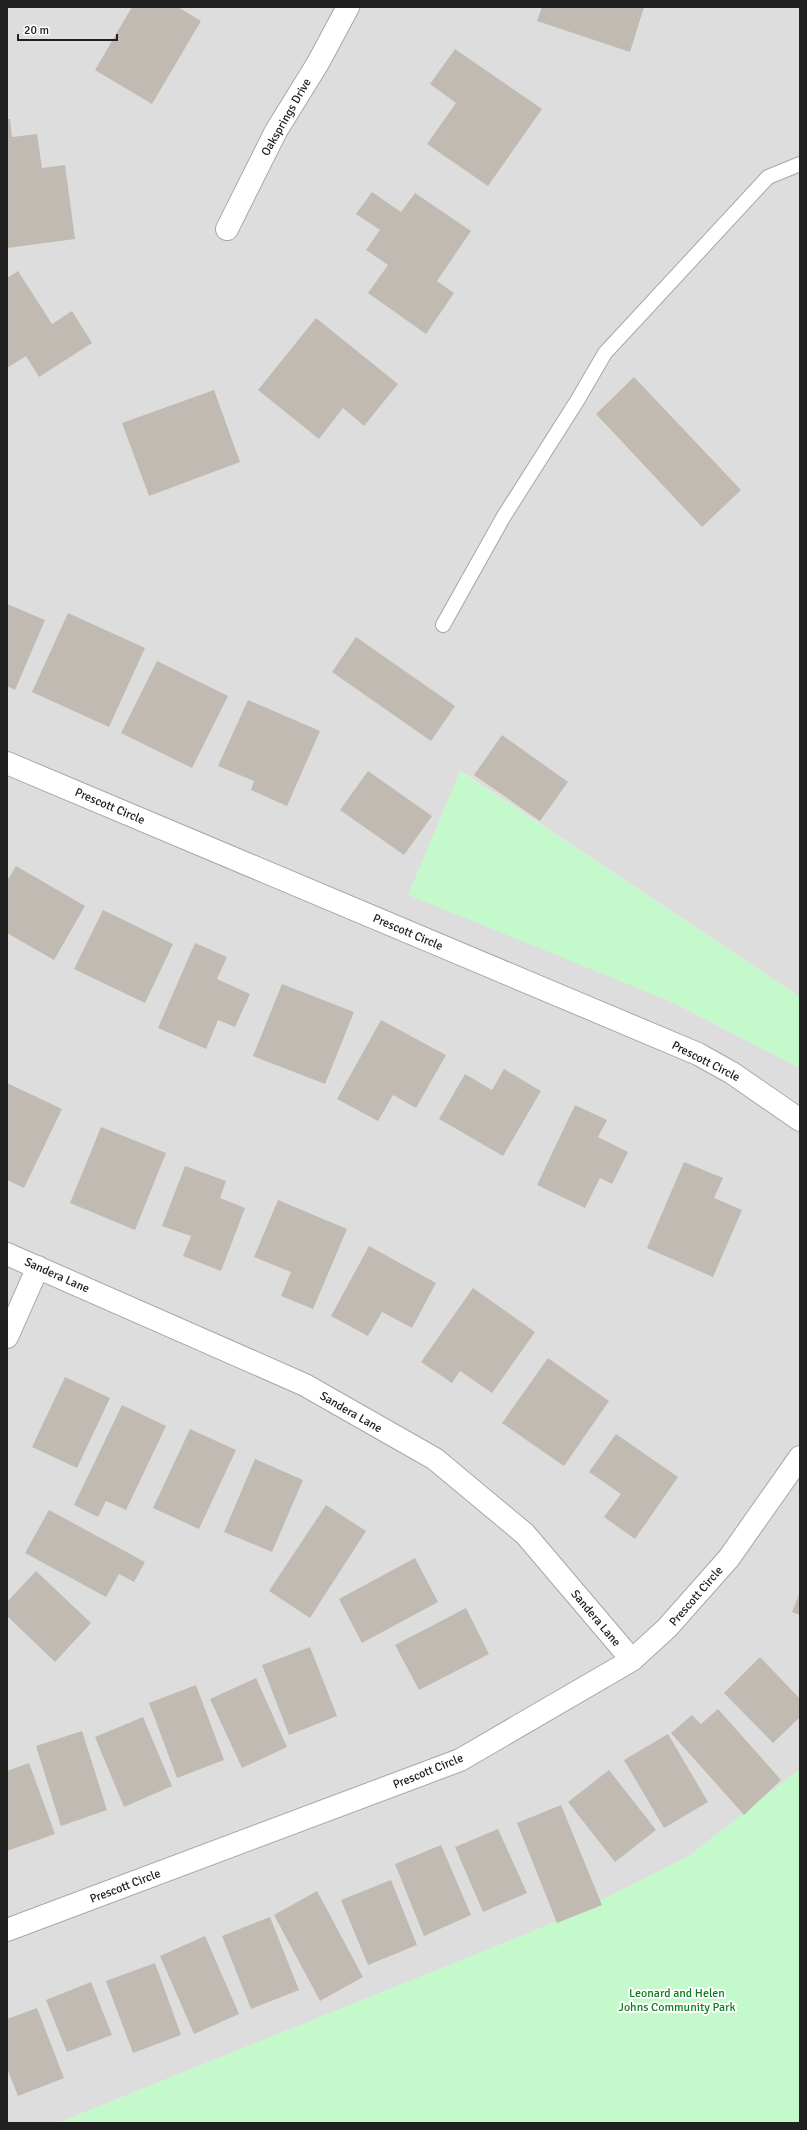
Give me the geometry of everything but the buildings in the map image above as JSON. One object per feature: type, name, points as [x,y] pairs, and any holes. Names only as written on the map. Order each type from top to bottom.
[{"type":"street","name":"Oaksprings Drive","points":[[227,229],[276,131],[318,63],[348,7]]},
{"type":"street","name":"Prescott Circle","points":[[7,763],[698,1054],[732,1073],[800,1120]]},
{"type":"street","name":"Sandera Lane","points":[[7,1254],[305,1386],[435,1459],[525,1534],[632,1660]]},
{"type":"street","points":[[7,1337],[38,1267]]},
{"type":"street","name":"Prescott Circle","points":[[7,1930],[460,1760],[632,1660],[667,1628],[729,1558],[800,1457]]},
{"type":"lane","points":[[443,626],[504,516],[577,401],[605,353],[768,177],[800,164]]},
{"type":"shaded area","points":[[7,7],[800,7],[800,997],[461,771],[672,1002],[800,1068],[800,1769],[689,1856],[568,1917],[58,2123],[7,2123]]},
{"type":"green space","points":[[460,771],[800,997],[800,1068],[672,1002],[408,895]]},
{"type":"green space","name":"Leonard and Helen Johns Community Park","points":[[800,1769],[800,2123],[58,2123],[568,1917],[689,1856]]}]
